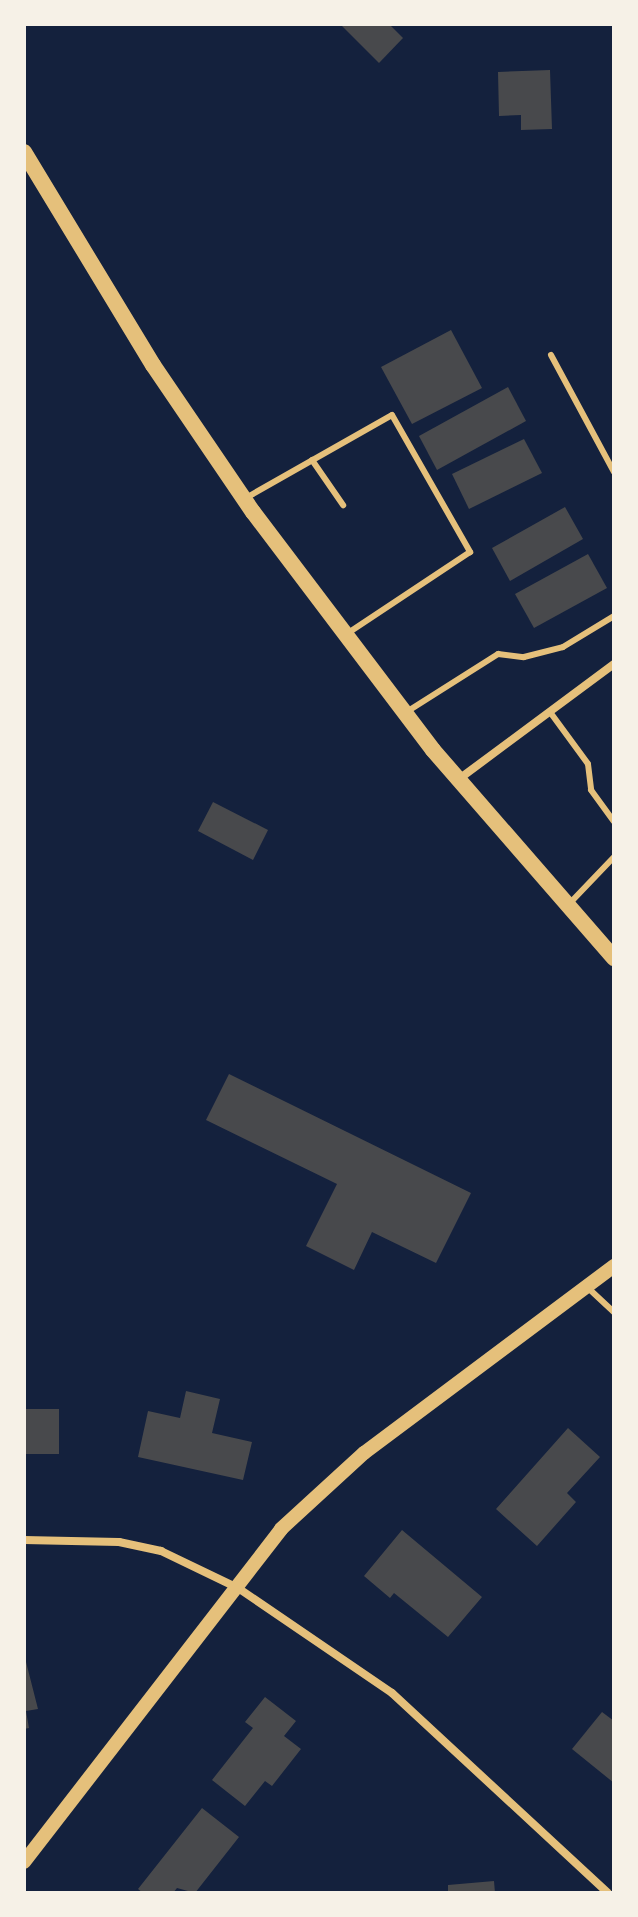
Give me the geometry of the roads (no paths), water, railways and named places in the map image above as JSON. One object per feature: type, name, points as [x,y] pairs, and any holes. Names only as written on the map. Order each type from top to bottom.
[{"type":"main road","points":[[24,152],[153,365],[244,499],[458,780],[566,907],[612,953]]},
{"type":"street","points":[[458,780],[614,664]]},
{"type":"street","points":[[24,1862],[281,1529],[321,1490],[614,1266]]},
{"type":"street","points":[[24,1540],[119,1542],[161,1551],[238,1588],[392,1693],[608,1893]]},
{"type":"lane","points":[[551,355],[614,472]]},
{"type":"lane","points":[[244,499],[392,415],[470,552],[346,635]]},
{"type":"lane","points":[[312,460],[343,505]]},
{"type":"lane","points":[[405,713],[498,654],[524,657],[563,647],[614,616]]},
{"type":"lane","points":[[550,712],[588,764],[591,790],[614,822]]},
{"type":"lane","points":[[566,907],[614,857]]},
{"type":"lane","points":[[586,1287],[614,1312]]}]
